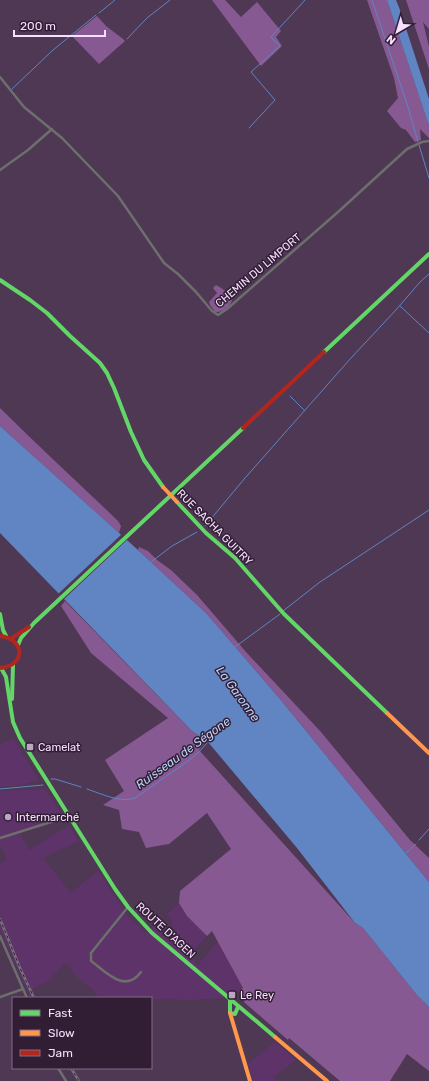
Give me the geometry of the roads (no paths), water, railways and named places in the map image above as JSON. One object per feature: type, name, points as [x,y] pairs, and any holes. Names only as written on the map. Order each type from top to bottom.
[{"type":"main road","points":[[0,636],[12,638],[18,645],[21,638],[36,621],[429,254]]},
{"type":"main road","name":"RUE SACHA GUITRY","points":[[0,280],[46,313],[99,361],[120,400],[139,452],[150,471],[163,487],[206,533],[235,558],[284,614],[429,753]]},
{"type":"main road","points":[[0,614],[3,632],[6,636]]},
{"type":"main road","points":[[12,638],[36,621]]},
{"type":"main road","name":"ROUTE D'AGEN","points":[[12,714],[11,687],[13,665],[19,655],[18,645]]},
{"type":"main road","points":[[0,668],[6,668],[13,665]]},
{"type":"main road","name":"ROUTE D'AGEN","points":[[0,668],[6,678],[12,714],[20,738],[128,907],[152,933],[327,1081]]},
{"type":"main road","points":[[230,1000],[229,1006],[233,1013],[233,1021],[250,1081]]},
{"type":"main road","points":[[233,1013],[238,1007]]},
{"type":"street","name":"CHEMIN DU LIMPORT","points":[[0,77],[24,107],[52,129],[118,196],[164,263],[178,274],[212,311],[218,315],[227,309],[338,212],[407,149],[422,142],[429,141]]},
{"type":"street","points":[[0,170],[28,150],[52,129]]},
{"type":"street","points":[[0,838],[54,821],[67,813]]},
{"type":"street","points":[[128,907],[91,953],[90,957],[92,961],[118,981],[126,982],[134,980],[141,972]]},
{"type":"street","points":[[0,936],[27,997]]},
{"type":"street","points":[[0,998],[23,989]]},
{"type":"street","points":[[59,1069],[66,1081]]},
{"type":"water","points":[[387,0],[396,0],[400,10],[429,99],[429,126]]},
{"type":"water","name":"La Garonne","points":[[0,426],[206,613],[280,699],[429,882],[429,1007],[416,994],[363,928],[355,923],[297,848],[208,742],[192,731],[0,533]]},
{"type":"waterway","points":[[99,13],[115,0]]},
{"type":"waterway","points":[[127,39],[147,18],[170,0]]},
{"type":"waterway","points":[[249,128],[275,100],[251,72],[280,46],[271,37],[305,0]]},
{"type":"waterway","points":[[372,0],[408,107],[418,142]]},
{"type":"waterway","points":[[12,89],[53,50],[96,15]]},
{"type":"waterway","points":[[419,145],[429,178]]},
{"type":"waterway","points":[[205,526],[245,478],[351,358],[429,274]]},
{"type":"waterway","points":[[400,306],[429,333]]},
{"type":"waterway","points":[[290,396],[305,411]]},
{"type":"waterway","points":[[283,611],[320,582],[429,510]]},
{"type":"waterway","points":[[151,562],[172,546],[197,532]]},
{"type":"waterway","points":[[235,647],[280,614]]},
{"type":"waterway","name":"Ruisseau de Ségone","points":[[87,789],[117,799],[135,798],[188,761],[207,743]]},
{"type":"waterway","name":"Ruisseau de Ségone","points":[[51,779],[81,787]]},
{"type":"waterway","name":"Ruisseau de Ségone","points":[[0,789],[43,785]]},
{"type":"waterway","points":[[419,840],[429,829]]},
{"type":"waterway","points":[[406,853],[416,844]]},
{"type":"railway","points":[[0,919],[34,997]]},
{"type":"railway","points":[[72,1069],[79,1081]]},
{"type":"place","name":"Camelat","points":[[30,747]]},
{"type":"place","name":"Intermarché","points":[[8,817]]},
{"type":"place","name":"Le Rey","points":[[232,995]]}]
